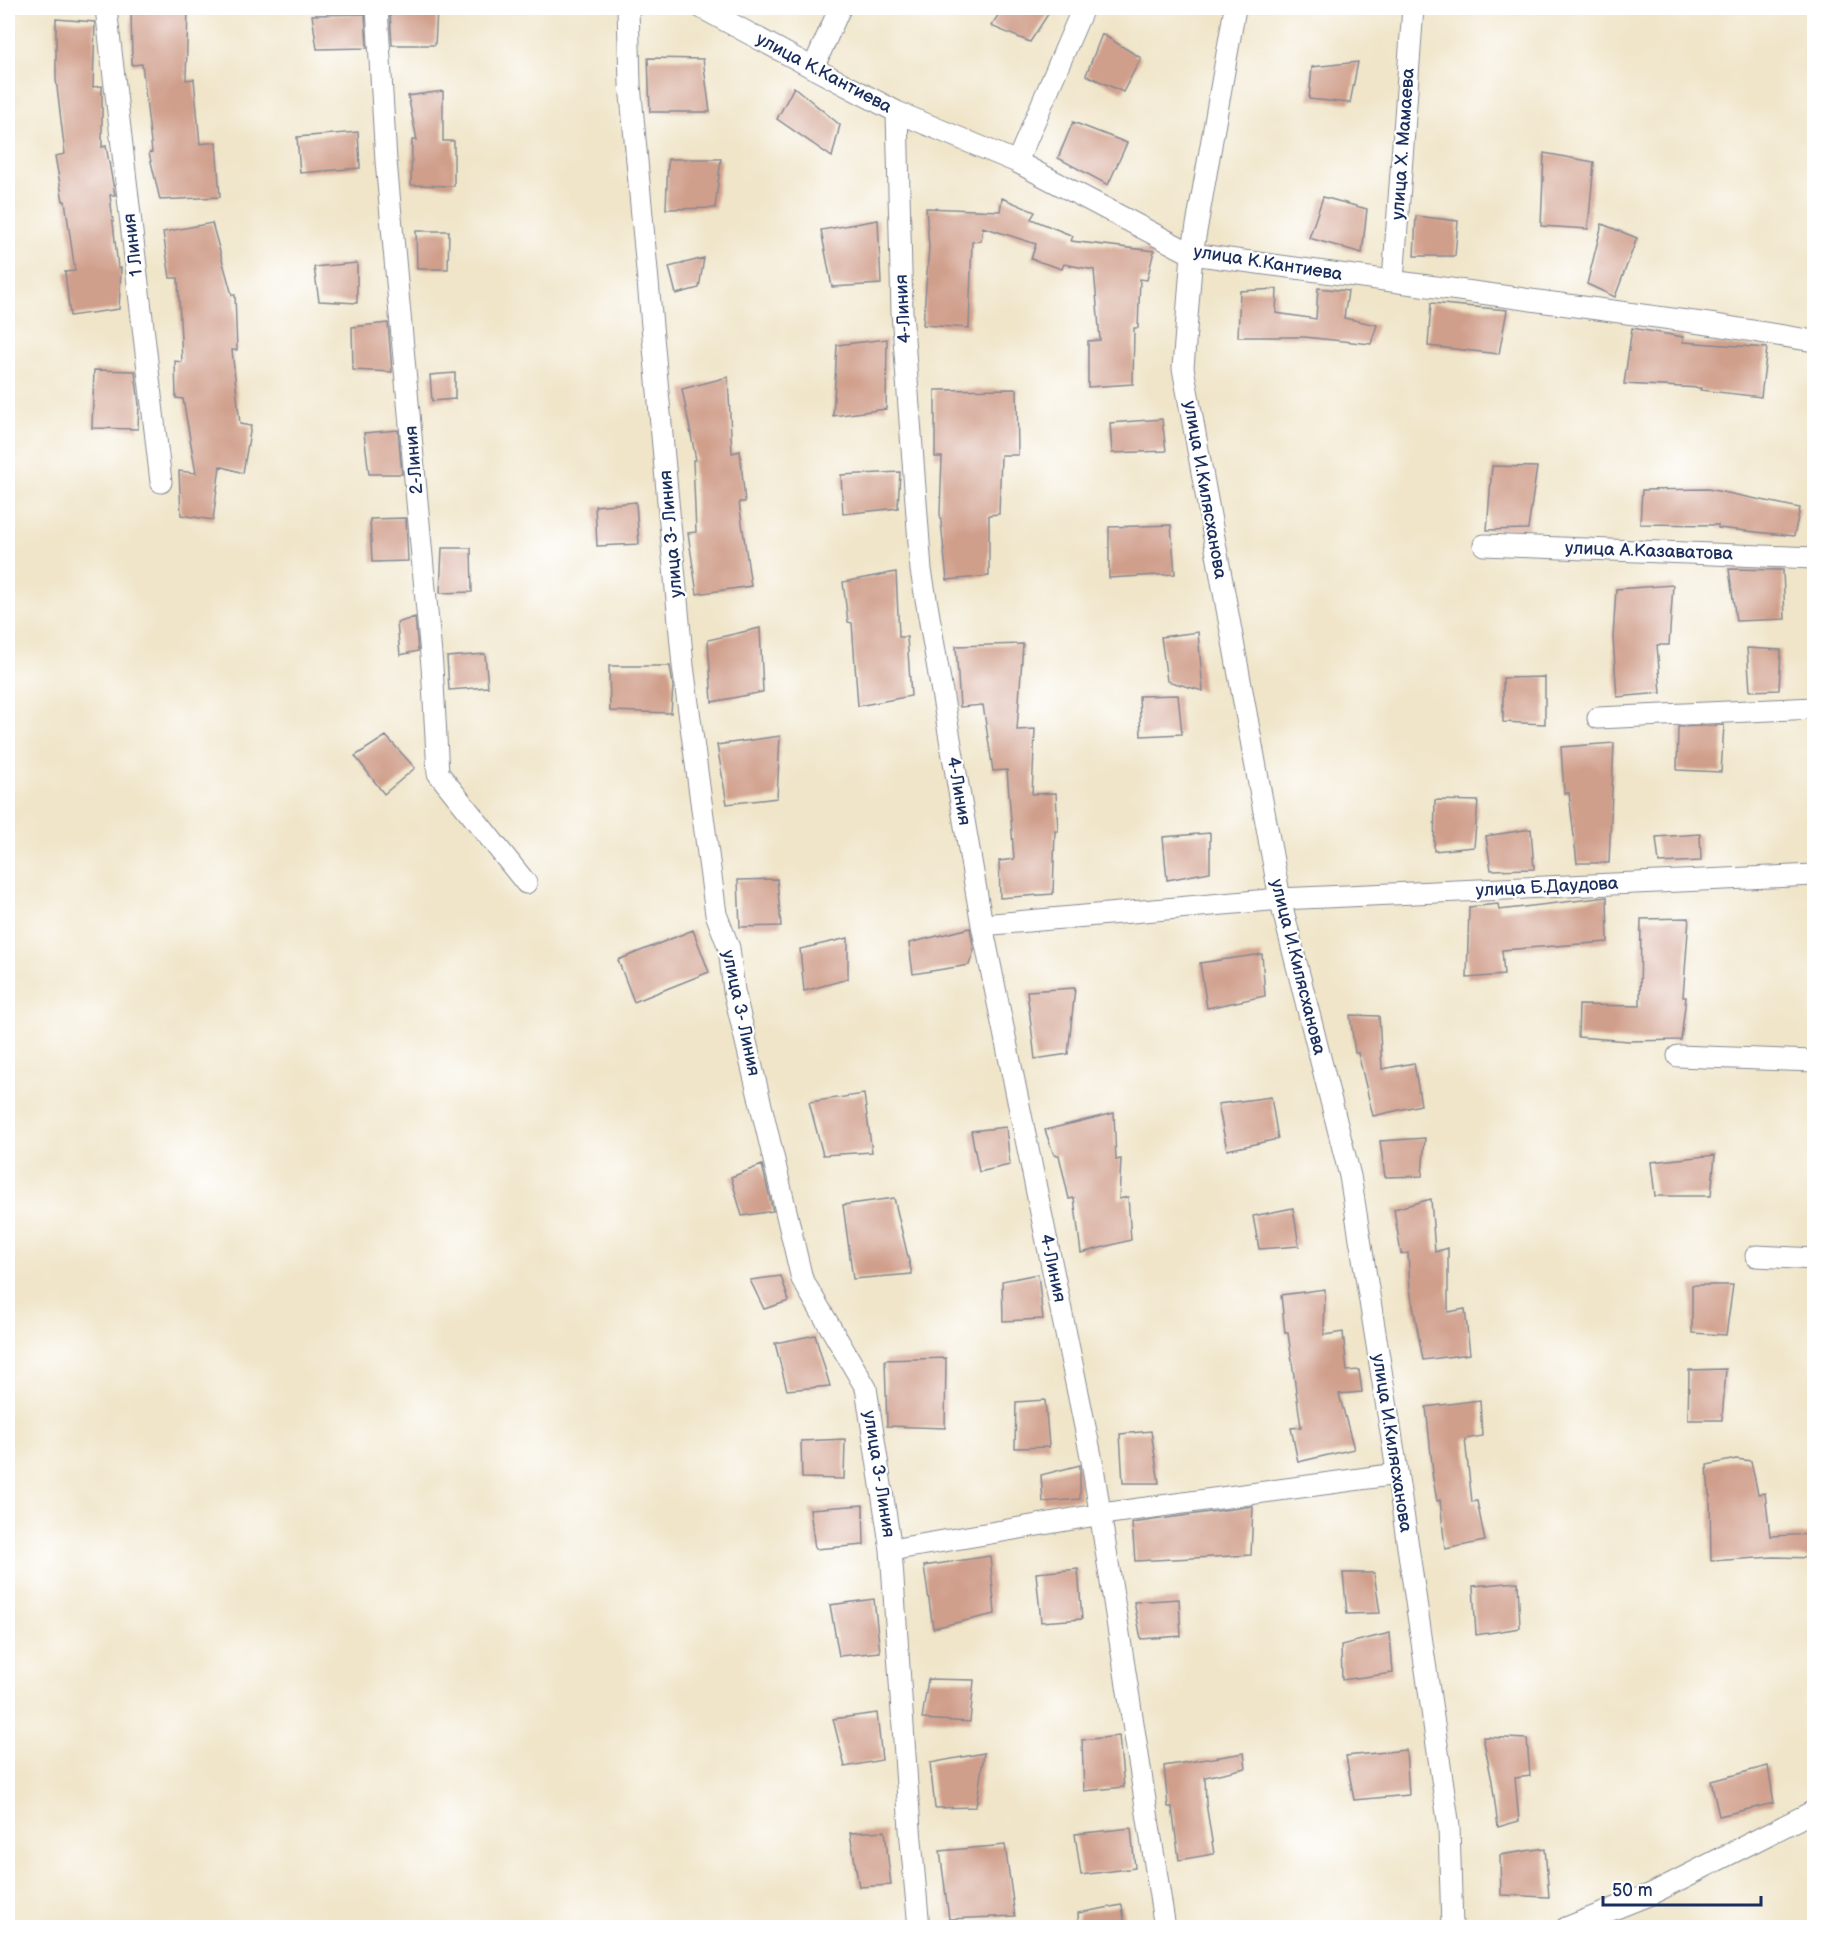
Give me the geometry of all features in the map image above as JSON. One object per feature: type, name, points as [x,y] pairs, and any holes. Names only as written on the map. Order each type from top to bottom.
[{"type":"street","name":"1 Линия","points":[[106,8],[161,482]]},
{"type":"street","name":"2-Линия","points":[[377,8],[386,161],[432,666],[438,773],[526,883]]},
{"type":"street","name":"улица 3- Линия","points":[[628,8],[630,84],[683,666],[716,914],[729,948],[734,991],[802,1279],[866,1388],[891,1550],[919,1928]]},
{"type":"street","name":"улица К.Кантиева","points":[[702,8],[897,112],[1017,162],[1192,254],[1704,323],[1815,341]]},
{"type":"street","points":[[813,68],[840,8]]},
{"type":"street","points":[[1017,162],[1083,8]]},
{"type":"street","name":"улица И.Килясханова","points":[[1235,8],[1192,254],[1183,368],[1280,899],[1350,1176],[1449,1827],[1452,1928]]},
{"type":"street","name":"улица Х. Мамаева","points":[[1393,281],[1413,8]]},
{"type":"street","name":"4-Линия","points":[[897,112],[902,312],[921,570],[982,925],[1092,1461],[1165,1928]]},
{"type":"street","name":"улица А.Казаватова","points":[[1484,545],[1815,558]]},
{"type":"street","points":[[1598,718],[1815,708]]},
{"type":"street","name":"улица Б.Даудова","points":[[982,925],[1280,899],[1815,874]]},
{"type":"street","points":[[1678,1056],[1815,1061]]},
{"type":"street","points":[[1756,1256],[1815,1259]]},
{"type":"street","points":[[891,1550],[1101,1514],[1397,1474]]},
{"type":"street","points":[[1566,1928],[1651,1894],[1815,1811]]},
{"type":"building","points":[[131,8],[188,8],[186,80],[194,79],[200,144],[216,142],[220,197],[160,200],[149,153],[152,152],[142,64],[132,65]]},
{"type":"building","points":[[1003,8],[1052,8],[1030,42],[991,26]]},
{"type":"building","points":[[398,9],[437,11],[435,45],[392,45],[390,13],[398,13]]},
{"type":"building","points":[[365,14],[367,48],[317,49],[312,15]]},
{"type":"building","points":[[56,19],[95,22],[93,87],[102,86],[102,147],[106,146],[115,195],[110,195],[118,268],[121,268],[119,309],[70,316],[65,272],[75,271],[65,201],[63,201],[55,156],[65,154],[56,79]]},
{"type":"building","points":[[1102,34],[1141,58],[1123,92],[1086,75]]},
{"type":"building","points":[[648,58],[703,59],[710,112],[650,112]]},
{"type":"building","points":[[1358,62],[1350,103],[1309,99],[1312,67]]},
{"type":"building","points":[[794,87],[840,125],[832,157],[777,119]]},
{"type":"building","points":[[443,91],[443,141],[454,141],[454,186],[411,185],[412,140],[417,140],[408,96]]},
{"type":"building","points":[[1073,122],[1127,143],[1108,185],[1058,158]]},
{"type":"building","points":[[358,132],[360,168],[300,173],[297,137]]},
{"type":"building","points":[[1544,153],[1594,162],[1588,229],[1541,226]]},
{"type":"building","points":[[668,159],[721,159],[715,208],[666,209]]},
{"type":"building","points":[[1323,197],[1367,209],[1362,253],[1309,238]]},
{"type":"building","points":[[1002,198],[1035,212],[1031,219],[1073,236],[1071,241],[1154,251],[1147,280],[1140,279],[1138,328],[1134,328],[1133,384],[1088,387],[1088,341],[1100,340],[1094,270],[1064,264],[1062,269],[1031,259],[1036,244],[983,227],[981,241],[972,242],[969,328],[923,325],[929,247],[926,208],[1000,211]]},
{"type":"building","points":[[1416,216],[1458,221],[1455,256],[1414,256]]},
{"type":"building","points":[[878,220],[881,284],[832,287],[821,230]]},
{"type":"building","points":[[212,223],[232,295],[235,295],[237,350],[232,350],[240,424],[251,426],[243,473],[220,466],[213,520],[181,515],[179,471],[196,473],[183,399],[176,398],[175,361],[182,362],[178,278],[170,278],[163,232]]},
{"type":"building","points":[[1602,224],[1637,238],[1615,297],[1587,284]]},
{"type":"building","points":[[416,231],[449,231],[448,269],[417,269]]},
{"type":"building","points":[[704,258],[699,288],[676,294],[669,267]]},
{"type":"building","points":[[357,263],[357,303],[319,301],[314,267]]},
{"type":"building","points":[[1318,288],[1348,291],[1344,318],[1377,325],[1371,344],[1304,337],[1238,337],[1240,291],[1277,289],[1276,313],[1316,319]]},
{"type":"building","points":[[1431,303],[1507,310],[1499,354],[1428,346]]},
{"type":"building","points":[[388,323],[392,372],[353,370],[352,327]]},
{"type":"building","points":[[1632,328],[1683,337],[1683,342],[1767,348],[1761,397],[1700,390],[1701,388],[1624,384]]},
{"type":"building","points":[[887,339],[886,409],[833,416],[837,345]]},
{"type":"building","points":[[94,370],[135,371],[139,405],[138,429],[92,428]]},
{"type":"building","points":[[455,373],[455,399],[432,401],[430,375]]},
{"type":"building","points":[[728,377],[732,453],[740,451],[745,502],[739,502],[751,586],[697,594],[688,533],[696,532],[693,460],[696,460],[682,389]]},
{"type":"building","points":[[1017,389],[1018,455],[1001,455],[999,514],[989,515],[989,576],[947,580],[940,513],[942,457],[935,457],[935,390]]},
{"type":"building","points":[[1162,419],[1166,451],[1112,453],[1110,423]]},
{"type":"building","points":[[398,430],[402,474],[369,474],[364,433]]},
{"type":"building","points":[[1492,466],[1537,467],[1528,529],[1487,530]]},
{"type":"building","points":[[900,472],[898,508],[843,514],[841,475]]},
{"type":"building","points":[[1708,489],[1800,508],[1794,536],[1718,528],[1718,525],[1640,524],[1642,490]]},
{"type":"building","points":[[636,502],[639,544],[597,546],[595,506]]},
{"type":"building","points":[[406,518],[408,561],[372,562],[370,519]]},
{"type":"building","points":[[1171,525],[1175,574],[1109,578],[1109,527]]},
{"type":"building","points":[[442,548],[471,548],[472,592],[440,593]]},
{"type":"building","points":[[1729,569],[1783,570],[1785,619],[1736,621]]},
{"type":"building","points":[[896,572],[899,637],[907,637],[911,696],[858,706],[852,623],[848,622],[843,582]]},
{"type":"building","points":[[1673,585],[1669,645],[1657,645],[1661,693],[1617,697],[1613,638],[1616,589]]},
{"type":"building","points":[[415,617],[418,651],[400,655],[397,623]]},
{"type":"building","points":[[760,628],[763,692],[712,702],[708,640]]},
{"type":"building","points":[[1198,632],[1203,691],[1167,681],[1161,637]]},
{"type":"building","points":[[1023,644],[1017,730],[1035,729],[1032,794],[1056,793],[1058,831],[1055,831],[1053,894],[1000,898],[999,861],[1014,859],[1007,770],[993,771],[983,705],[960,707],[956,646]]},
{"type":"building","points":[[1747,648],[1781,650],[1779,690],[1750,691]]},
{"type":"building","points":[[485,654],[488,687],[449,690],[447,657]]},
{"type":"building","points":[[609,666],[670,666],[673,686],[671,713],[610,711]]},
{"type":"building","points":[[1545,677],[1545,724],[1503,722],[1503,678]]},
{"type":"building","points":[[1178,695],[1182,734],[1141,736],[1139,696]]},
{"type":"building","points":[[1724,725],[1721,772],[1677,770],[1678,727]]},
{"type":"building","points":[[386,736],[415,768],[384,794],[355,756]]},
{"type":"building","points":[[780,736],[777,798],[727,804],[717,745]]},
{"type":"building","points":[[1614,743],[1609,863],[1577,863],[1569,793],[1564,793],[1561,747]]},
{"type":"building","points":[[1435,800],[1478,801],[1474,847],[1434,851]]},
{"type":"building","points":[[1531,829],[1534,869],[1491,870],[1486,836]]},
{"type":"building","points":[[1210,833],[1210,872],[1167,880],[1163,837]]},
{"type":"building","points":[[1700,834],[1701,861],[1659,863],[1656,837]]},
{"type":"building","points":[[777,879],[781,926],[740,927],[738,880]]},
{"type":"building","points":[[1607,897],[1608,942],[1502,950],[1504,975],[1467,978],[1469,907],[1498,904],[1499,910]]},
{"type":"building","points":[[1689,918],[1683,997],[1686,997],[1681,1040],[1629,1041],[1578,1037],[1579,1005],[1640,1006],[1641,919]]},
{"type":"building","points":[[970,928],[974,950],[969,965],[913,974],[909,943]]},
{"type":"building","points":[[693,930],[709,972],[634,1002],[618,960]]},
{"type":"building","points":[[848,938],[848,979],[804,991],[800,949]]},
{"type":"building","points":[[1262,954],[1265,996],[1207,1008],[1200,963]]},
{"type":"building","points":[[1075,988],[1068,1054],[1035,1059],[1027,991]]},
{"type":"building","points":[[1350,1015],[1379,1016],[1382,1069],[1414,1063],[1421,1105],[1373,1116],[1358,1053],[1355,1053]]},
{"type":"building","points":[[864,1094],[872,1152],[823,1155],[809,1102]]},
{"type":"building","points":[[1271,1097],[1278,1139],[1227,1150],[1218,1104]]},
{"type":"building","points":[[1114,1113],[1116,1160],[1121,1159],[1119,1199],[1128,1197],[1131,1240],[1081,1253],[1074,1198],[1069,1199],[1059,1155],[1054,1155],[1045,1130]]},
{"type":"building","points":[[1006,1127],[1010,1165],[979,1172],[971,1131]]},
{"type":"building","points":[[1425,1138],[1422,1176],[1385,1177],[1380,1141]]},
{"type":"building","points":[[1715,1155],[1711,1196],[1655,1196],[1651,1162]]},
{"type":"building","points":[[762,1165],[773,1211],[742,1216],[731,1177]]},
{"type":"building","points":[[894,1198],[912,1274],[853,1279],[843,1205]]},
{"type":"building","points":[[1431,1199],[1435,1252],[1448,1248],[1448,1312],[1465,1309],[1470,1354],[1423,1360],[1410,1289],[1408,1253],[1401,1254],[1394,1209]]},
{"type":"building","points":[[1293,1208],[1299,1246],[1259,1249],[1253,1216]]},
{"type":"building","points":[[1038,1274],[1043,1319],[1003,1321],[1002,1281]]},
{"type":"building","points":[[781,1276],[789,1301],[764,1309],[750,1280]]},
{"type":"building","points":[[1692,1285],[1733,1285],[1726,1335],[1692,1333]]},
{"type":"building","points":[[1325,1289],[1324,1335],[1343,1332],[1347,1371],[1359,1370],[1362,1392],[1339,1394],[1354,1449],[1298,1462],[1291,1428],[1301,1427],[1281,1295]]},
{"type":"building","points":[[815,1335],[830,1386],[787,1390],[775,1343]]},
{"type":"building","points":[[946,1358],[945,1428],[887,1426],[885,1360]]},
{"type":"building","points":[[1726,1369],[1722,1420],[1688,1420],[1689,1370]]},
{"type":"building","points":[[1045,1400],[1049,1447],[1015,1448],[1016,1402]]},
{"type":"building","points":[[1480,1400],[1482,1436],[1465,1439],[1472,1502],[1477,1501],[1485,1541],[1445,1549],[1440,1500],[1437,1501],[1432,1473],[1426,1407]]},
{"type":"building","points":[[1151,1431],[1159,1483],[1123,1483],[1120,1434]]},
{"type":"building","points":[[845,1439],[844,1479],[802,1478],[801,1441]]},
{"type":"building","points":[[1736,1459],[1751,1461],[1758,1494],[1765,1493],[1770,1536],[1815,1534],[1815,1558],[1773,1557],[1711,1561],[1707,1465]]},
{"type":"building","points":[[1080,1465],[1080,1499],[1043,1502],[1041,1475]]},
{"type":"building","points":[[863,1505],[864,1545],[815,1549],[810,1509]]},
{"type":"building","points":[[1253,1506],[1251,1555],[1135,1561],[1132,1523]]},
{"type":"building","points":[[990,1556],[995,1614],[933,1628],[924,1566]]},
{"type":"building","points":[[1078,1569],[1082,1619],[1041,1622],[1036,1573]]},
{"type":"building","points":[[1343,1573],[1374,1573],[1380,1613],[1347,1614]]},
{"type":"building","points":[[1518,1582],[1520,1628],[1476,1635],[1473,1586]]},
{"type":"building","points":[[874,1599],[880,1652],[839,1656],[830,1605]]},
{"type":"building","points":[[1179,1599],[1181,1636],[1141,1639],[1134,1602]]},
{"type":"building","points":[[1390,1633],[1393,1673],[1342,1680],[1341,1645]]},
{"type":"building","points":[[928,1679],[974,1680],[970,1722],[922,1719]]},
{"type":"building","points":[[877,1713],[882,1760],[845,1767],[833,1719]]},
{"type":"building","points":[[1119,1736],[1124,1787],[1084,1791],[1082,1740]]},
{"type":"building","points":[[1483,1737],[1527,1739],[1530,1776],[1515,1778],[1519,1821],[1498,1827]]},
{"type":"building","points":[[1406,1750],[1409,1795],[1354,1800],[1346,1756]]},
{"type":"building","points":[[984,1753],[976,1807],[935,1808],[930,1763]]},
{"type":"building","points":[[1244,1753],[1246,1768],[1205,1777],[1206,1803],[1214,1854],[1179,1860],[1172,1807],[1168,1807],[1164,1766]]},
{"type":"building","points":[[1768,1766],[1774,1803],[1719,1816],[1711,1781]]},
{"type":"building","points":[[1131,1828],[1135,1868],[1081,1875],[1075,1834]]},
{"type":"building","points":[[885,1831],[891,1885],[859,1887],[850,1833]]},
{"type":"building","points":[[1005,1845],[1015,1916],[949,1919],[940,1851]]},
{"type":"building","points":[[1545,1848],[1549,1897],[1501,1895],[1500,1855]]},
{"type":"building","points":[[1122,1905],[1125,1928],[1079,1928],[1078,1913]]}]
